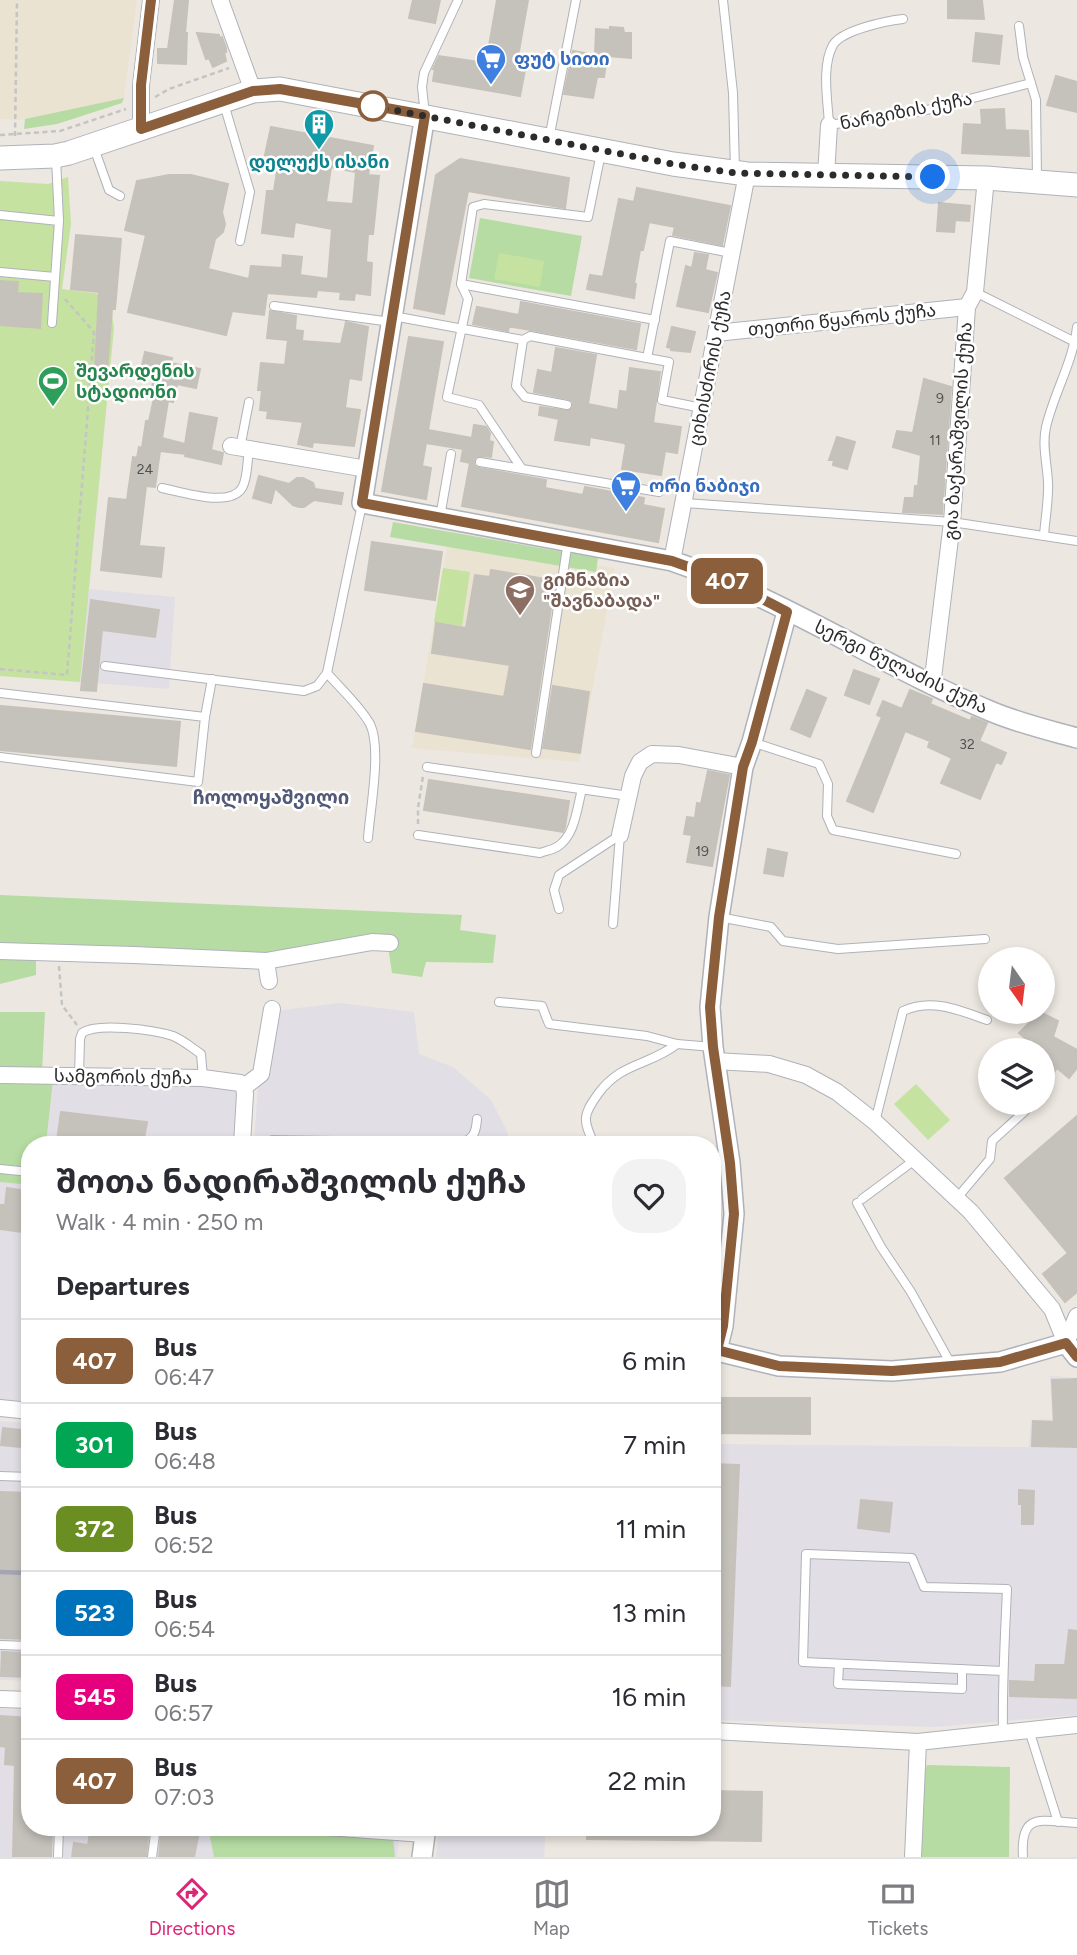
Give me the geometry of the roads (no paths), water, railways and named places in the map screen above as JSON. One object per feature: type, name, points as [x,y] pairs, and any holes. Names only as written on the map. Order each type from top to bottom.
[{"type":"main road","points":[[0,158],[55,156],[253,91],[280,89],[741,174],[986,178],[1077,185]]},
{"type":"street","points":[[141,129],[141,85],[151,0]]},
{"type":"street","points":[[220,0],[253,91]]},
{"type":"street","points":[[362,503],[425,115]]},
{"type":"street","name":"ნარგიზის ქუჩა","points":[[826,176],[830,125]]},
{"type":"street","name":"ციხისძირის ქუჩა","points":[[672,561],[732,253],[741,174]]},
{"type":"street","name":"გია ბაქარაშვილის ქუჩა","points":[[932,685],[952,522],[971,300],[986,178]]},
{"type":"street","name":"თეთრი წყაროს ქუჩა","points":[[716,333],[971,300]]},
{"type":"street","points":[[240,448],[368,469]]},
{"type":"street","name":"სერგი წულაძის ქუჩა","points":[[362,503],[672,561],[750,591],[932,685],[993,713],[1077,738]]},
{"type":"street","points":[[719,1136],[710,1007],[719,917],[743,767],[787,612]]},
{"type":"street","points":[[621,835],[633,776],[640,762],[652,754],[679,755],[743,767]]},
{"type":"street","points":[[0,951],[266,961],[372,942],[390,943]]},
{"type":"street","points":[[266,961],[269,981]]},
{"type":"street","points":[[242,1136],[244,1087],[261,1074],[272,1009]]},
{"type":"street","points":[[714,1054],[806,1075],[837,1092],[876,1122],[957,1198],[1052,1309],[1072,1350]]},
{"type":"street","name":"სამგორის ქუჩა","points":[[0,1075],[203,1077],[240,1083],[244,1087]]},
{"type":"street","points":[[721,1164],[734,1214],[724,1280],[721,1332]]},
{"type":"street","points":[[1072,1350],[1077,1316]]},
{"type":"street","points":[[721,1353],[779,1366],[892,1371],[1000,1362],[1072,1350]]},
{"type":"street","points":[[0,1408],[21,1410]]},
{"type":"street","points":[[0,1699],[21,1700]]},
{"type":"street","points":[[721,1731],[918,1742],[1077,1726]]},
{"type":"street","points":[[913,1857],[918,1742]]},
{"type":"lane","points":[[425,115],[422,87],[424,73],[458,0]]},
{"type":"lane","points":[[550,139],[576,0]]},
{"type":"lane","points":[[723,0],[741,174]]},
{"type":"lane","points":[[830,125],[827,65],[834,43],[849,33],[903,19]]},
{"type":"lane","points":[[1019,26],[1036,100],[1037,182]]},
{"type":"lane","name":"ნარგიზის ქუჩა","points":[[830,125],[923,111],[1031,83]]},
{"type":"lane","points":[[223,101],[250,192],[240,241]]},
{"type":"lane","points":[[93,145],[109,190],[120,196]]},
{"type":"lane","points":[[522,469],[479,405],[447,397],[468,299],[461,284],[473,207],[484,204],[588,217],[601,150]]},
{"type":"lane","points":[[51,323],[60,221],[55,156]]},
{"type":"lane","points":[[0,215],[60,221]]},
{"type":"lane","points":[[647,358],[670,242],[732,253]]},
{"type":"lane","points":[[0,272],[55,276]]},
{"type":"lane","points":[[461,284],[654,320]]},
{"type":"lane","points":[[971,300],[1076,343]]},
{"type":"lane","points":[[274,306],[392,319],[523,340],[530,336],[669,362],[662,400],[702,408]]},
{"type":"lane","points":[[1044,536],[1048,483],[1044,459],[1045,430],[1076,343],[1077,327]]},
{"type":"lane","points":[[523,340],[516,386],[525,397],[567,405]]},
{"type":"lane","points":[[162,488],[224,499],[236,496],[244,486],[240,448],[249,402]]},
{"type":"lane","points":[[440,517],[451,454]]},
{"type":"lane","points":[[480,462],[659,492]]},
{"type":"lane","points":[[106,666],[304,691],[317,686],[327,673],[362,503]]},
{"type":"lane","points":[[685,503],[952,522],[1077,541]]},
{"type":"lane","points":[[536,752],[568,541]]},
{"type":"lane","points":[[327,673],[369,722],[374,736],[368,838]]},
{"type":"lane","points":[[0,757],[198,782],[212,679]]},
{"type":"lane","points":[[0,693],[205,717]]},
{"type":"lane","points":[[752,742],[819,764],[828,784],[827,816],[832,830],[956,854]]},
{"type":"lane","points":[[427,767],[629,796]]},
{"type":"lane","points":[[418,835],[540,853],[558,846],[568,833],[575,819],[582,789]]},
{"type":"lane","points":[[559,909],[554,890],[559,875],[621,835]]},
{"type":"lane","points":[[612,923],[621,835]]},
{"type":"lane","points":[[719,917],[771,928],[783,941],[838,949],[985,939]]},
{"type":"lane","points":[[499,1002],[542,1006],[549,1024],[647,1036],[714,1054]]},
{"type":"lane","points":[[876,1122],[903,1011],[916,1006],[945,1006],[978,1017]]},
{"type":"lane","points":[[79,1076],[82,1033],[94,1028],[142,1030],[174,1037],[201,1054],[203,1077]]},
{"type":"lane","points":[[590,1136],[585,1114],[609,1079],[677,1044]]},
{"type":"lane","points":[[957,1198],[990,1159],[992,1141],[1021,1115]]},
{"type":"lane","points":[[473,1136],[477,1119]]},
{"type":"lane","points":[[916,1159],[860,1201],[881,1247],[911,1292],[952,1366]]},
{"type":"lane","points":[[0,1169],[21,1171]]},
{"type":"lane","points":[[0,1476],[21,1477]]},
{"type":"lane","points":[[1003,1671],[803,1662],[806,1554],[912,1558],[924,1587],[1007,1590],[1003,1733]]},
{"type":"lane","points":[[0,1645],[21,1646]]},
{"type":"lane","points":[[839,1664],[838,1684],[962,1689],[962,1670]]},
{"type":"lane","points":[[1029,1731],[1058,1822]]},
{"type":"lane","points":[[1023,1857],[1023,1832],[1028,1826],[1041,1821],[1077,1823]]},
{"type":"lane","points":[[58,1857],[59,1836]]},
{"type":"lane","points":[[152,1857],[155,1836]]},
{"type":"lane","points":[[379,1836],[424,1840]]},
{"type":"railway","points":[[0,1572],[21,1573]]},
{"type":"place","name":"ფუტ სითი","points":[[491,86]]},
{"type":"place","name":"დელუქს ისანი","points":[[319,151]]},
{"type":"place","name":"შევარდენის სტადიონი","points":[[53,408]]},
{"type":"place","name":"ორი ნაბიჯი","points":[[626,513]]},
{"type":"place","name":"გიმნაზია \"შავნაბადა\"","points":[[520,617]]},
{"type":"district","name":"ჩოლოყაშვილი","points":[[271,797]]}]
